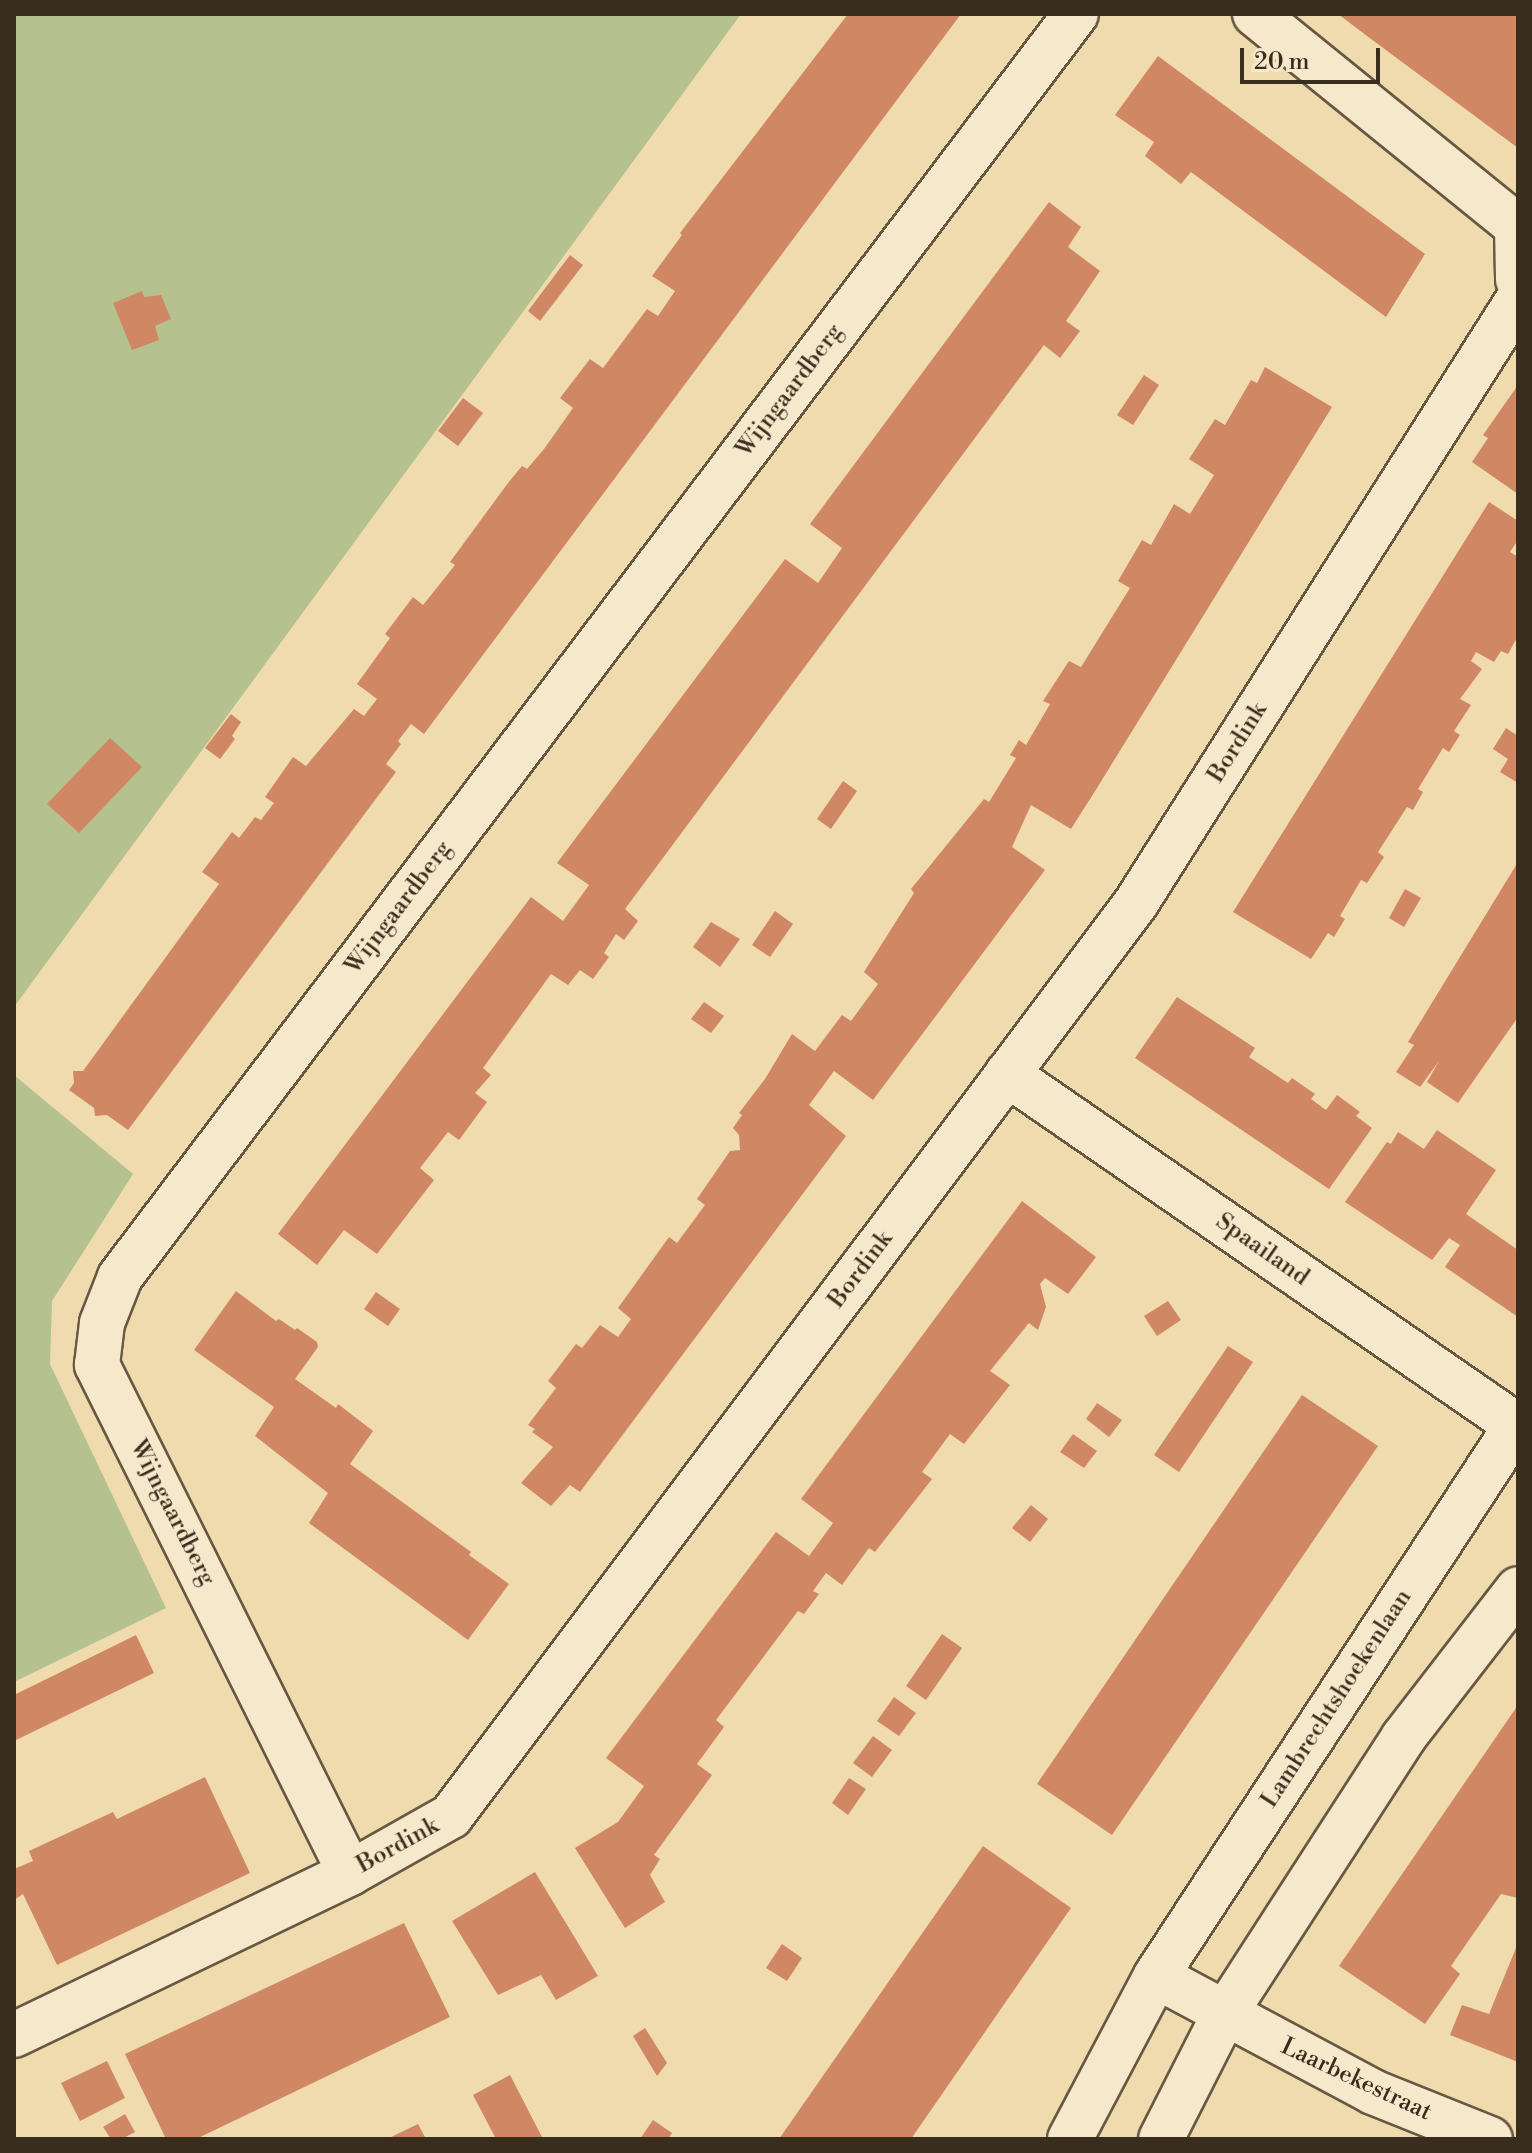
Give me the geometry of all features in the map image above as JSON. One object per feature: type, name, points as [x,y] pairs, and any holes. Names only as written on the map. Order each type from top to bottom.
[{"type":"street","name":"Wijngaardberg","points":[[350,1873],[97,1365],[106,1311],[120,1277],[1076,14]]},
{"type":"street","points":[[1255,14],[1517,226],[1518,280]]},
{"type":"street","name":"Bordink","points":[[14,2035],[350,1873],[451,1816],[1136,903],[1518,300]]},
{"type":"street","name":"Spaailand","points":[[1007,1074],[1517,1424]]},
{"type":"street","name":"Lambrechtshoekenlaan","points":[[1070,2139],[1156,1976],[1517,1424]]},
{"type":"street","points":[[1161,2139],[1224,2015],[1403,1738],[1518,1589]]},
{"type":"street","points":[[1156,1976],[1224,2015]]},
{"type":"street","name":"Laarbekestraat","points":[[1224,2015],[1373,2092],[1490,2139]]},
{"type":"green space","points":[[14,14],[741,14],[14,1007]]},
{"type":"green space","points":[[14,1075],[133,1174],[52,1301],[50,1364],[166,1608],[14,1682]]},
{"type":"building","points":[[848,14],[961,14],[424,734],[411,724],[398,741],[401,744],[386,764],[396,772],[128,1130],[107,1115],[95,1116],[94,1108],[69,1090],[74,1083],[73,1071],[83,1071],[219,884],[202,872],[232,832],[239,838],[255,817],[261,820],[274,803],[265,797],[293,757],[306,766],[354,709],[364,716],[377,699],[357,684],[390,638],[385,634],[413,597],[423,605],[455,565],[450,562],[508,483],[522,466],[527,469],[544,449],[573,408],[560,398],[590,359],[603,368],[647,309],[658,316],[675,291],[652,276],[682,235],[680,233]]},
{"type":"building","points":[[1338,14],[1516,14],[1518,148],[1367,36]]},
{"type":"building","points":[[1158,56],[1425,254],[1386,317],[1191,172],[1181,184],[1145,156],[1154,142],[1115,115]]},
{"type":"building","points":[[1049,202],[1081,227],[1068,247],[1100,271],[1066,321],[1080,331],[1060,358],[1044,345],[625,909],[638,921],[624,940],[616,934],[604,953],[609,957],[593,979],[580,970],[568,985],[551,974],[483,1068],[491,1075],[475,1093],[487,1102],[459,1140],[448,1132],[420,1168],[434,1180],[377,1254],[344,1230],[317,1265],[278,1234],[531,897],[563,921],[589,885],[557,863],[785,559],[818,583],[842,548],[810,524]]},
{"type":"building","points":[[570,255],[583,265],[540,321],[528,311]]},
{"type":"building","points":[[142,291],[144,297],[161,295],[171,319],[155,326],[159,340],[132,350],[113,303]]},
{"type":"building","points":[[1265,367],[1332,407],[1097,788],[1071,829],[1031,805],[1012,847],[1045,870],[873,1100],[834,1071],[809,1105],[846,1136],[580,1492],[570,1485],[551,1506],[521,1483],[553,1447],[532,1432],[535,1429],[528,1425],[556,1388],[548,1381],[576,1344],[582,1348],[600,1325],[618,1337],[631,1319],[618,1308],[669,1237],[677,1243],[705,1205],[697,1199],[730,1151],[740,1150],[739,1135],[733,1128],[742,1115],[739,1113],[765,1079],[792,1034],[815,1051],[842,1015],[851,1021],[878,984],[864,972],[914,893],[911,889],[984,799],[989,802],[1016,758],[1010,755],[1019,740],[1026,745],[1050,704],[1043,701],[1069,661],[1081,667],[1130,588],[1118,581],[1142,540],[1151,545],[1174,504],[1190,514],[1214,475],[1189,459],[1215,419],[1225,425],[1251,380],[1257,383]]},
{"type":"building","points":[[1144,375],[1159,385],[1133,425],[1117,415]]},
{"type":"building","points":[[1518,385],[1518,494],[1472,462],[1488,438],[1483,435]]},
{"type":"building","points":[[463,398],[483,413],[458,446],[438,431]]},
{"type":"building","points":[[1489,502],[1518,521],[1518,540],[1510,552],[1518,557],[1518,636],[1508,654],[1501,651],[1494,662],[1476,652],[1471,661],[1482,669],[1460,699],[1471,705],[1454,731],[1460,735],[1449,752],[1443,748],[1418,789],[1423,792],[1413,810],[1407,807],[1378,852],[1384,857],[1367,883],[1361,880],[1340,916],[1345,919],[1334,937],[1328,933],[1311,959],[1233,912]]},
{"type":"building","points":[[231,714],[241,722],[232,736],[235,739],[220,759],[205,748]]},
{"type":"building","points":[[1506,728],[1518,736],[1518,783],[1500,772],[1508,759],[1493,749]]},
{"type":"building","points":[[110,738],[142,767],[79,833],[47,804]]},
{"type":"building","points":[[843,781],[857,791],[831,829],[817,819]]},
{"type":"building","points":[[1518,862],[1518,1017],[1458,1103],[1427,1082],[1439,1061],[1420,1087],[1396,1072],[1414,1045],[1408,1042]]},
{"type":"building","points":[[1405,889],[1421,898],[1404,927],[1389,918]]},
{"type":"building","points":[[775,911],[793,924],[770,957],[752,945]]},
{"type":"building","points":[[711,922],[740,939],[720,967],[693,947]]},
{"type":"building","points":[[1177,997],[1255,1048],[1249,1057],[1288,1083],[1292,1078],[1315,1094],[1311,1099],[1326,1110],[1337,1095],[1360,1112],[1356,1116],[1372,1128],[1329,1189],[1135,1058]]},
{"type":"building","points":[[704,1002],[724,1016],[711,1033],[691,1019]]},
{"type":"building","points":[[1437,1130],[1496,1170],[1466,1214],[1518,1250],[1518,1317],[1445,1267],[1460,1245],[1449,1238],[1432,1260],[1345,1202],[1387,1142],[1391,1144],[1398,1132],[1424,1149]]},
{"type":"building","points":[[1022,1201],[1096,1257],[1068,1294],[1045,1278],[1040,1284],[1046,1307],[1038,1330],[1029,1323],[990,1371],[1010,1385],[964,1444],[950,1434],[922,1472],[932,1479],[875,1552],[869,1548],[842,1585],[826,1573],[813,1591],[819,1594],[804,1614],[798,1611],[716,1720],[724,1727],[697,1764],[712,1775],[654,1855],[660,1859],[650,1875],[665,1902],[625,1928],[575,1848],[618,1822],[644,1786],[606,1758],[776,1532],[809,1556],[833,1523],[801,1499]]},
{"type":"building","points":[[236,1291],[276,1321],[279,1319],[295,1330],[297,1328],[317,1342],[318,1347],[295,1379],[336,1408],[338,1404],[373,1431],[350,1464],[471,1552],[469,1555],[509,1584],[468,1640],[309,1523],[328,1493],[255,1436],[274,1407],[194,1350]]},
{"type":"building","points":[[376,1292],[400,1309],[388,1326],[364,1309]]},
{"type":"building","points":[[1168,1301],[1181,1320],[1157,1336],[1144,1316]]},
{"type":"building","points":[[1228,1346],[1253,1362],[1179,1472],[1154,1455]]},
{"type":"building","points":[[1302,1395],[1378,1446],[1112,1835],[1037,1784]]},
{"type":"building","points":[[1097,1403],[1122,1420],[1109,1437],[1086,1419]]},
{"type":"building","points":[[1073,1434],[1097,1451],[1084,1468],[1060,1452]]},
{"type":"building","points":[[1031,1505],[1048,1519],[1030,1542],[1012,1528]]},
{"type":"building","points":[[942,1634],[962,1648],[926,1700],[906,1686]]},
{"type":"building","points":[[136,1635],[154,1673],[14,1741],[14,1695]]},
{"type":"building","points":[[894,1697],[916,1713],[899,1736],[877,1721]]},
{"type":"building","points":[[1518,1705],[1518,1898],[1501,1894],[1451,1966],[1460,1974],[1425,2024],[1339,1966]]},
{"type":"building","points":[[873,1736],[892,1750],[872,1777],[853,1763]]},
{"type":"building","points":[[205,1777],[250,1873],[57,1965],[23,1894],[14,1900],[14,1869],[33,1861],[29,1851],[113,1812],[117,1819]]},
{"type":"building","points":[[849,1778],[866,1789],[848,1815],[832,1803]]},
{"type":"building","points":[[983,1846],[1071,1908],[911,2139],[779,2139]]},
{"type":"building","points":[[535,1872],[598,1976],[556,2000],[541,1975],[498,1995],[452,1921]]},
{"type":"building","points":[[404,1923],[450,2017],[196,2139],[166,2139],[125,2054]]},
{"type":"building","points":[[1518,1943],[1518,2062],[1450,2035],[1462,2005],[1489,2014]]},
{"type":"building","points":[[782,1944],[802,1958],[787,1981],[766,1968]]},
{"type":"building","points":[[645,2028],[667,2063],[657,2076],[633,2036]]},
{"type":"building","points":[[107,2061],[125,2098],[80,2121],[61,2083]]},
{"type":"building","points":[[510,2075],[543,2139],[496,2139],[473,2095]]},
{"type":"building","points":[[125,2114],[135,2132],[122,2139],[111,2139],[103,2127]]},
{"type":"building","points":[[653,2120],[672,2133],[668,2139],[640,2139]]},
{"type":"building","points":[[418,2124],[426,2139],[387,2139]]}]
